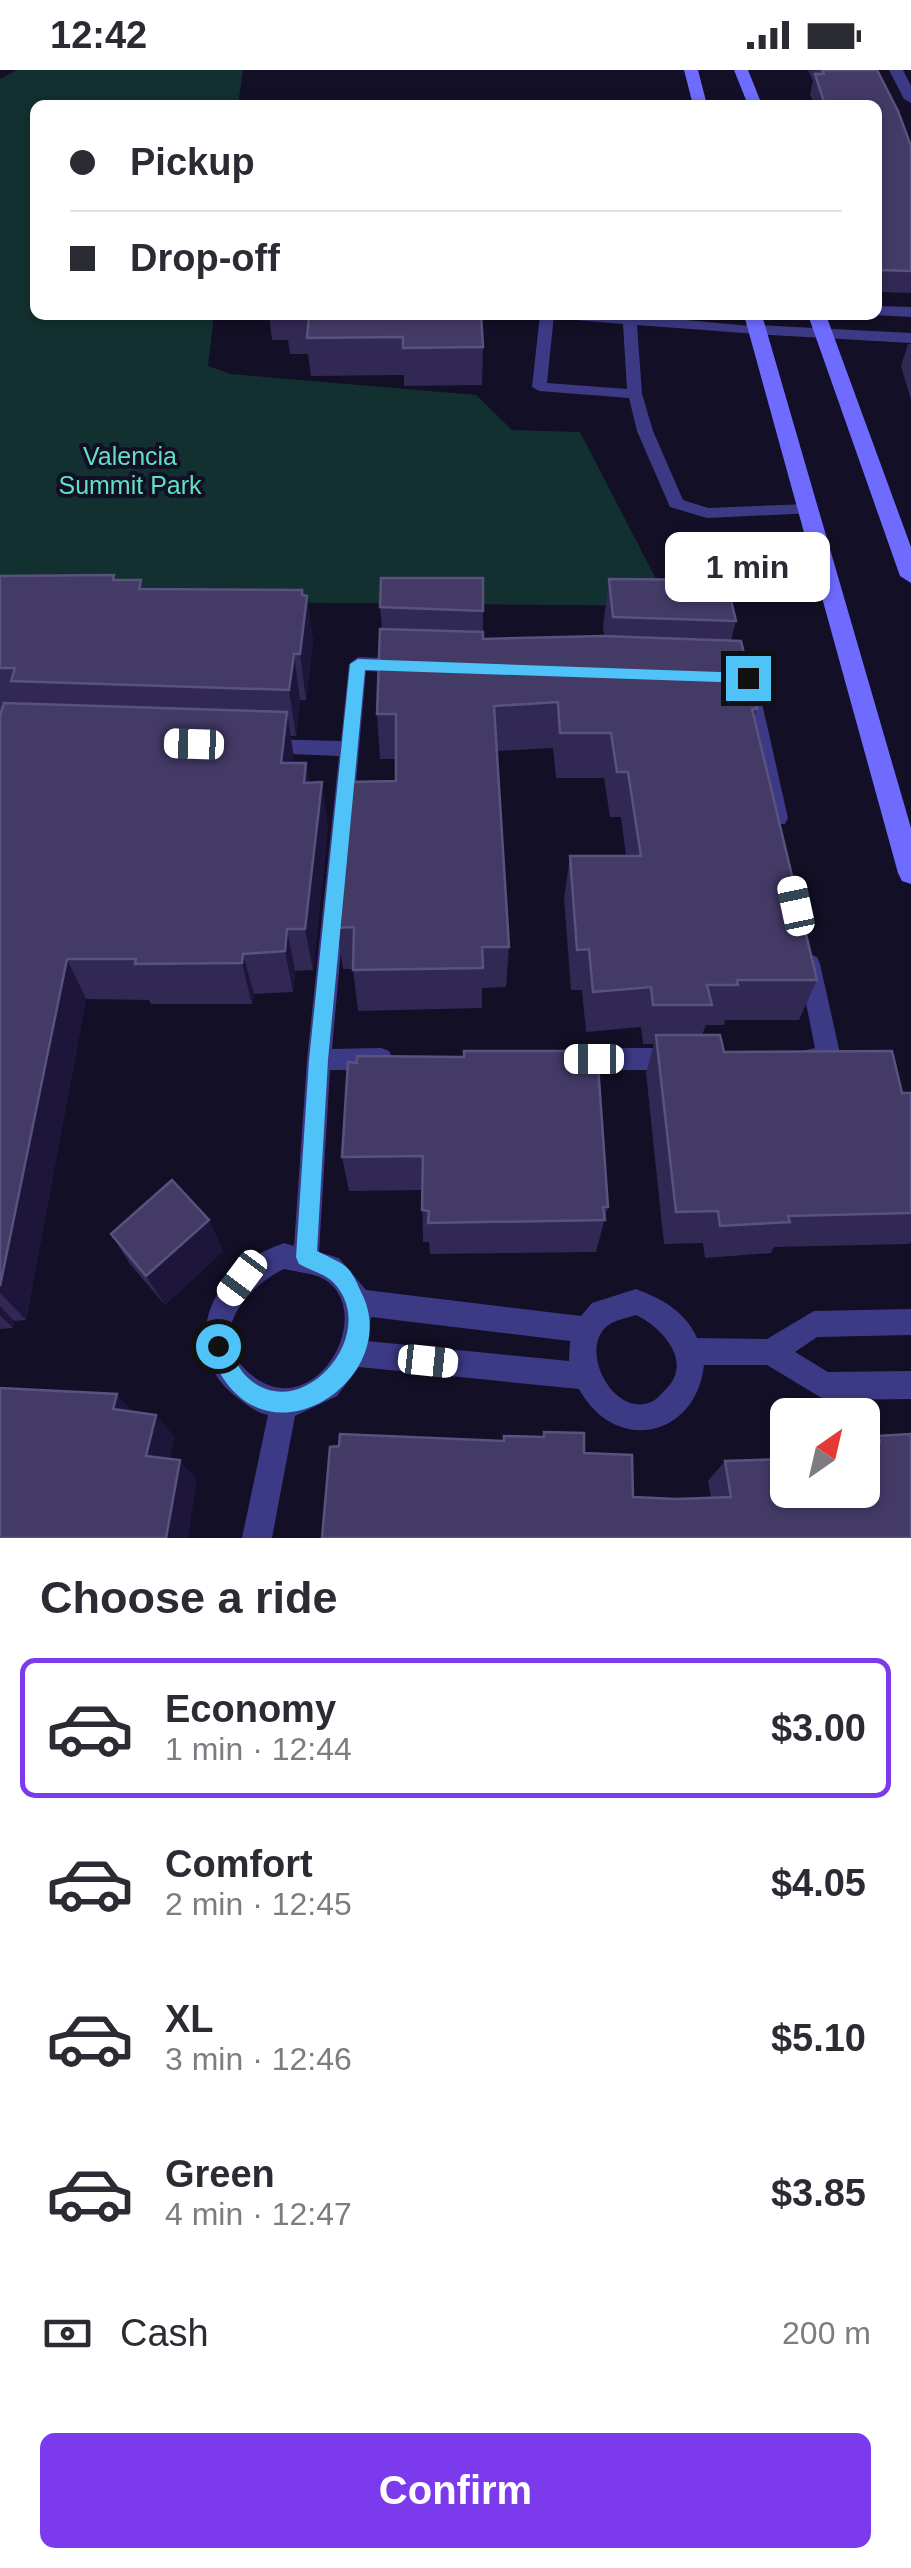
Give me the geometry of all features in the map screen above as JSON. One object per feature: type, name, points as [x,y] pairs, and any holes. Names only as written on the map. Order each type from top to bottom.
[{"type":"main road","points":[[690,70],[699,100]]},
{"type":"main road","points":[[741,70],[752,100]]},
{"type":"main road","points":[[755,322],[911,873]]},
{"type":"main road","points":[[820,324],[911,576]]},
{"type":"street","points":[[896,70],[911,99]]},
{"type":"street","points":[[882,311],[911,312]]},
{"type":"street","points":[[755,322],[820,324],[911,338]]},
{"type":"lane","points":[[546,320],[539,387],[635,394]]},
{"type":"lane","points":[[755,322],[630,320],[635,394],[645,431],[676,503],[707,513],[807,509]]},
{"type":"lane","points":[[306,1257],[319,1060],[358,664],[436,667]]},
{"type":"lane","points":[[728,677],[748,678],[784,849]]},
{"type":"lane","points":[[252,746],[349,749]]},
{"type":"lane","points":[[790,1058],[829,1058],[805,944]]},
{"type":"lane","points":[[319,1060],[397,1059]]},
{"type":"lane","points":[[554,1059],[692,1059]]},
{"type":"lane","points":[[284,1256],[306,1257],[340,1274],[356,1302],[360,1331],[354,1353],[327,1389],[284,1403],[261,1399],[234,1378],[218,1346],[219,1321],[227,1298],[242,1278],[261,1264],[284,1256]]},
{"type":"lane","points":[[356,1302],[587,1330]]},
{"type":"lane","points":[[636,1302],[654,1307],[670,1318],[689,1351],[686,1388],[661,1414],[644,1418],[625,1416],[594,1394],[584,1376],[582,1358],[587,1330],[604,1310],[636,1302]]},
{"type":"lane","points":[[770,1352],[814,1324],[911,1322]]},
{"type":"lane","points":[[689,1351],[770,1352],[826,1386],[911,1385]]},
{"type":"lane","points":[[354,1353],[584,1376]]},
{"type":"lane","points":[[257,1538],[284,1403]]},
{"type":"green space","name":"Valencia Summit Park","points":[[17,70],[243,70],[239,100],[30,100],[30,320],[213,320],[208,366],[231,374],[476,395],[512,430],[580,432],[670,606],[0,600],[0,79]]},
{"type":"building","points":[[822,70],[877,70],[898,111],[911,146],[911,271],[882,270],[882,100],[823,100],[815,74],[824,74]]},
{"type":"building","points":[[309,320],[481,320],[483,347],[403,348],[403,337],[307,338]]},
{"type":"building","points":[[114,575],[113,580],[141,580],[139,589],[302,590],[302,595],[307,596],[300,654],[294,654],[289,690],[11,681],[15,668],[0,668],[0,576]]},
{"type":"building","points":[[381,578],[483,578],[483,611],[380,607]]},
{"type":"building","points":[[609,579],[726,580],[736,621],[613,617]]},
{"type":"building","points":[[380,629],[483,632],[483,639],[602,636],[741,641],[757,709],[752,709],[817,980],[737,980],[738,985],[707,985],[712,1005],[653,1005],[651,987],[593,992],[589,949],[577,950],[570,856],[641,856],[628,772],[617,772],[611,733],[560,733],[558,702],[494,706],[509,947],[482,947],[483,968],[353,970],[354,927],[337,928],[351,782],[396,781],[396,714],[377,714]]},
{"type":"building","points":[[4,703],[287,712],[281,763],[306,763],[304,783],[322,782],[305,929],[287,929],[285,951],[243,954],[242,963],[135,964],[136,959],[67,959],[0,1286],[0,716]]},
{"type":"building","points":[[656,1035],[720,1035],[724,1052],[892,1051],[902,1093],[911,1093],[911,1213],[788,1216],[790,1222],[720,1226],[718,1211],[676,1212]]},
{"type":"building","points":[[464,1051],[597,1051],[608,1207],[603,1207],[605,1220],[428,1223],[429,1211],[422,1210],[423,1156],[342,1157],[348,1062],[357,1063],[357,1056],[464,1057]]},
{"type":"building","points":[[172,1180],[209,1220],[146,1276],[111,1234]]},
{"type":"building","points":[[0,1388],[117,1394],[113,1409],[156,1415],[146,1456],[180,1460],[166,1538],[0,1538]]},
{"type":"building","points":[[544,1432],[584,1433],[584,1453],[632,1455],[633,1497],[731,1497],[725,1461],[770,1460],[770,1508],[880,1508],[880,1436],[911,1434],[911,1538],[322,1538],[330,1447],[339,1446],[340,1434],[504,1441],[504,1436],[544,1437]]},
{"type":"route","points":[[218,1346],[226,1369],[241,1387],[261,1399],[284,1403],[327,1389],[354,1353],[360,1331],[356,1302],[340,1274],[306,1257],[319,1060],[358,664],[748,678]]}]
